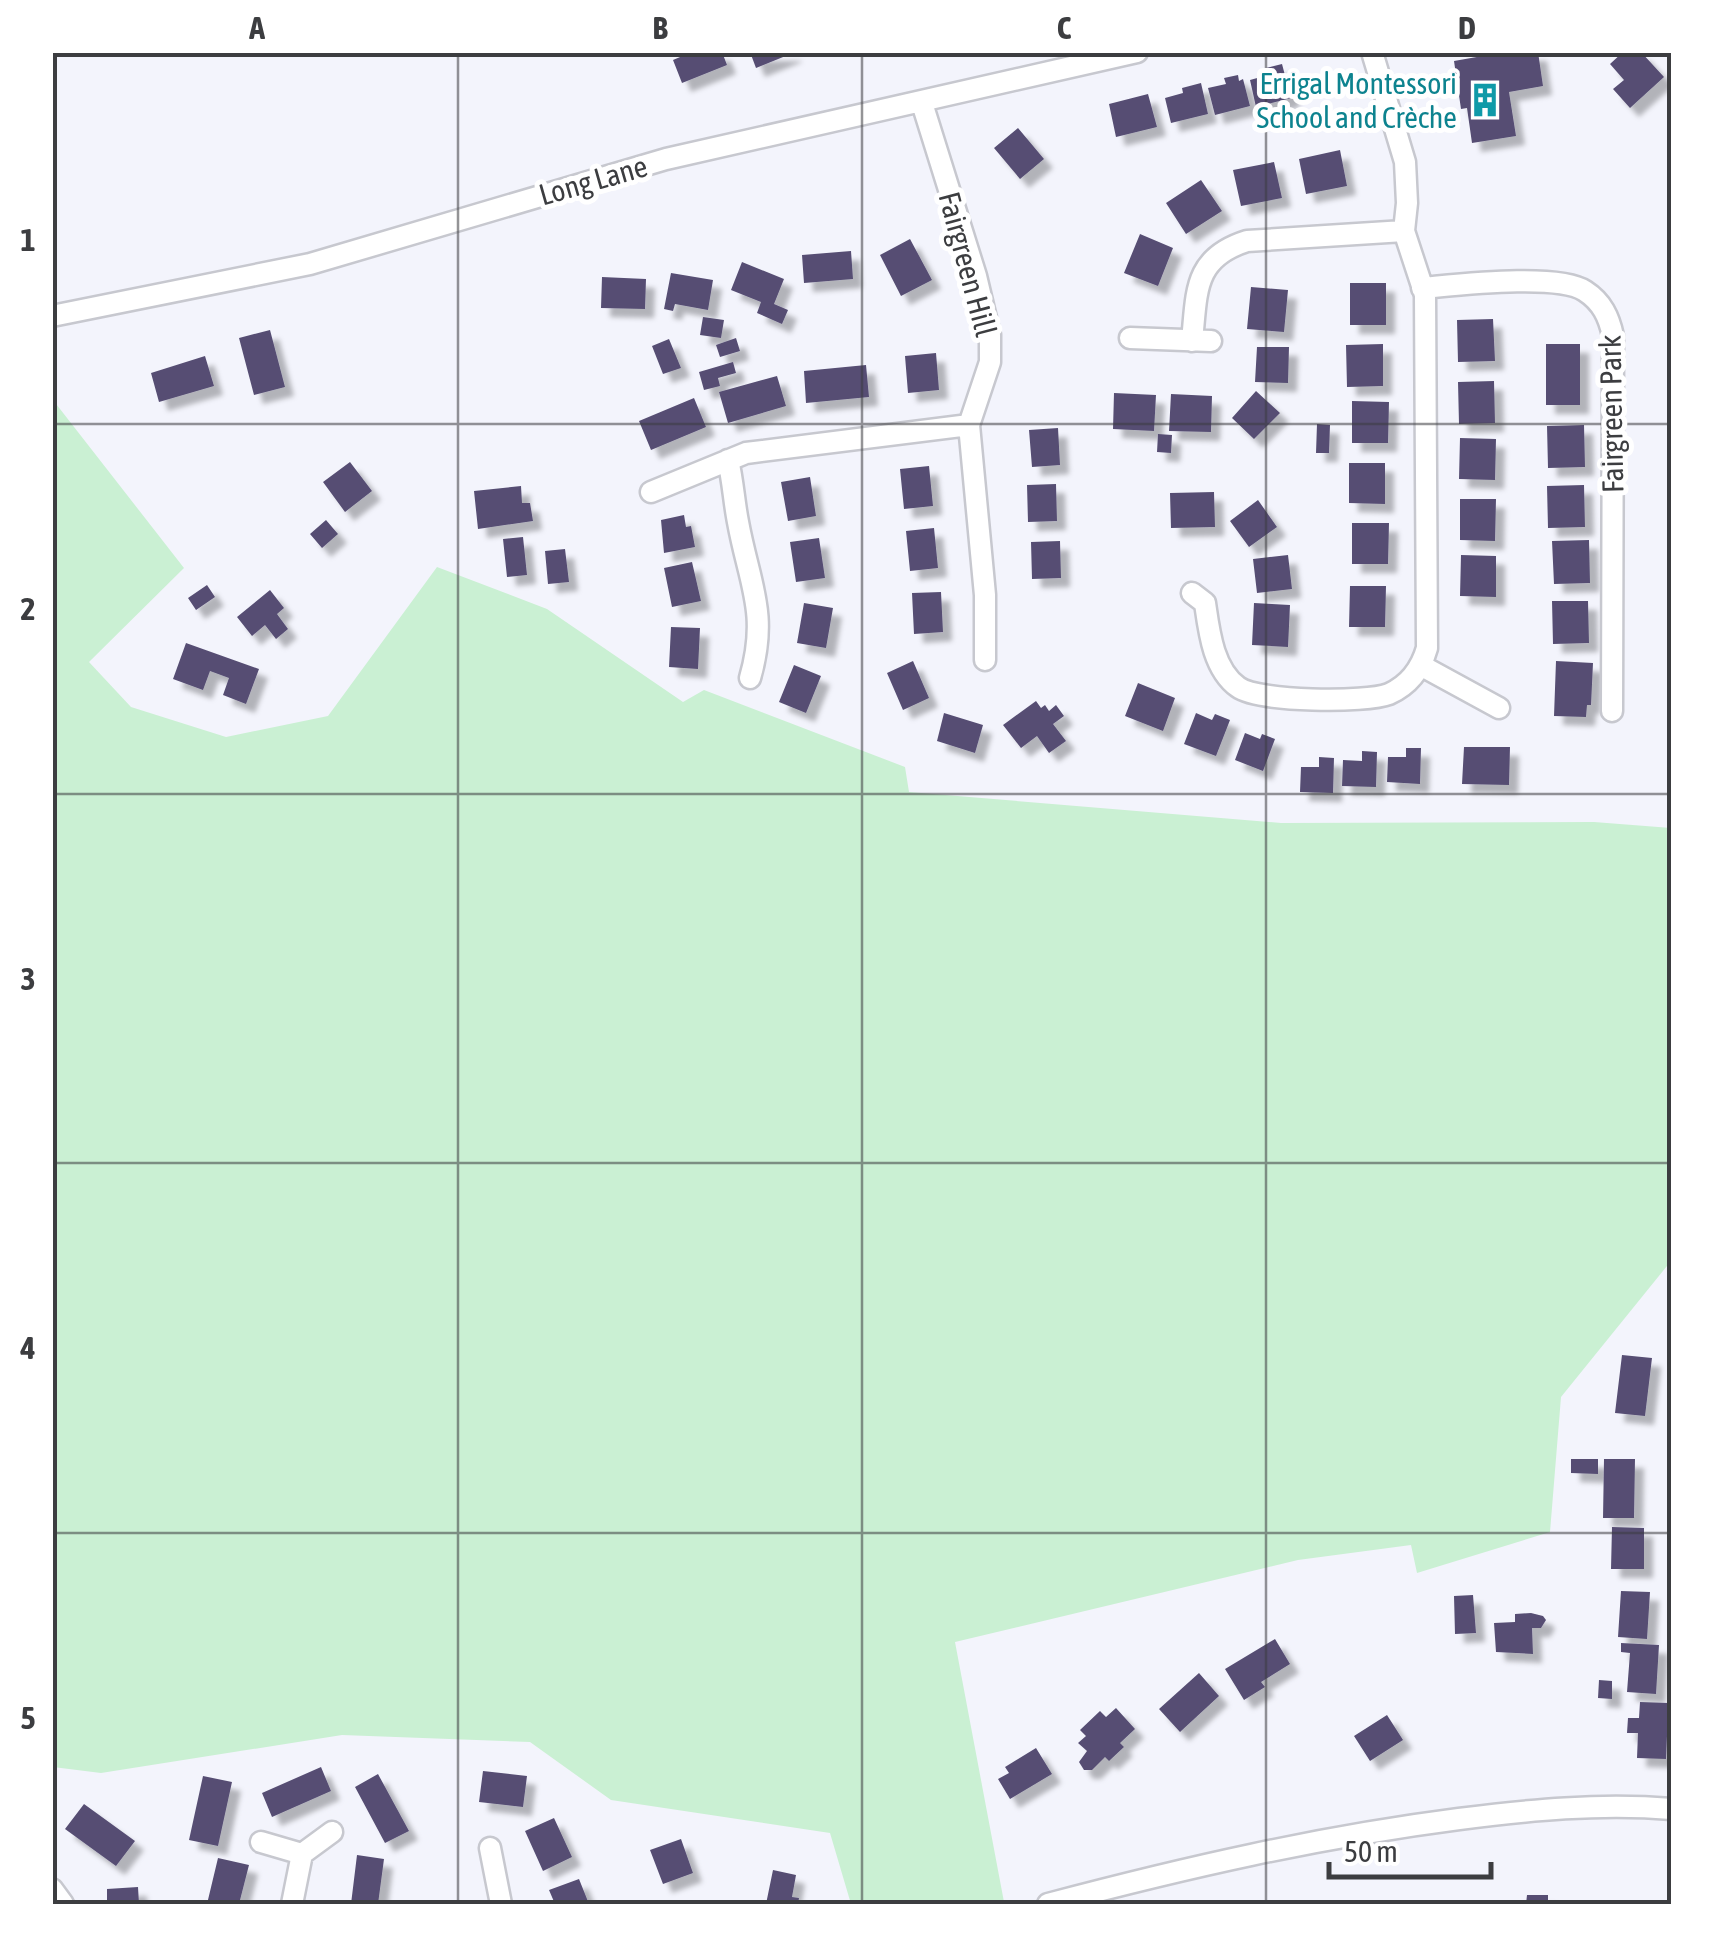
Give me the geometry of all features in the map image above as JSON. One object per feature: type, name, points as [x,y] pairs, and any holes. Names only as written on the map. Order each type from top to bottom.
[{"type":"street","name":"Long Lane","points":[[52,316],[310,264],[666,159],[922,103],[1046,62],[1137,52]]},
{"type":"street","points":[[1192,593],[1204,603],[1223,671],[1238,687],[1255,695],[1284,699],[1376,698],[1392,693],[1422,666],[1426,648],[1422,288],[1404,231],[1405,162],[1372,52]]},
{"type":"street","name":"Fairgreen Hill","points":[[922,103],[976,276],[990,336],[990,362],[970,425],[985,595],[984,660]]},
{"type":"street","points":[[1130,338],[1202,341],[1201,274],[1230,246],[1247,241],[1404,231]]},
{"type":"street","name":"Fairgreen Park","points":[[1422,288],[1484,282],[1569,284],[1584,290],[1610,318],[1612,711]]},
{"type":"street","points":[[652,492],[746,452],[970,425]]},
{"type":"street","points":[[728,460],[758,598],[757,656],[750,678]]},
{"type":"street","points":[[1422,666],[1500,708]]},
{"type":"street","points":[[1048,1904],[1192,1867],[1404,1826],[1615,1804],[1672,1809]]},
{"type":"street","points":[[292,1904],[302,1854],[332,1832]]},
{"type":"street","points":[[261,1842],[302,1854]]},
{"type":"street","points":[[490,1848],[501,1904]]},
{"type":"street","points":[[52,1890],[63,1904]]},
{"type":"green space","points":[[53,400],[184,568],[89,662],[131,707],[226,737],[328,716],[437,567],[547,609],[683,702],[704,690],[905,767],[909,792],[1281,823],[1594,822],[1671,828],[1671,1261],[1561,1397],[1550,1532],[1417,1573],[1411,1545],[1298,1560],[955,1642],[1004,1902],[995,1904],[851,1904],[830,1833],[611,1800],[530,1742],[342,1735],[101,1773],[53,1767]]},
{"type":"building","points":[[692,52],[722,52],[727,65],[682,83],[673,60]]},
{"type":"building","points":[[750,52],[793,52],[793,53],[756,68]]},
{"type":"building","name":"Errigal Montessori School and Crèche","points":[[1505,52],[1538,52],[1543,86],[1509,92],[1516,136],[1472,143],[1467,108],[1461,109],[1454,61]]},
{"type":"building","points":[[1623,52],[1641,52],[1664,77],[1630,108],[1613,89],[1624,80],[1610,64]]},
{"type":"building","points":[[1282,64],[1291,98],[1256,107],[1250,80],[1268,75],[1266,68]]},
{"type":"building","points":[[1238,75],[1239,81],[1243,79],[1250,106],[1215,115],[1208,88],[1226,84],[1224,78]]},
{"type":"building","points":[[1201,83],[1208,114],[1171,123],[1165,98]]},
{"type":"building","points":[[1148,94],[1157,127],[1116,137],[1109,104]]},
{"type":"building","points":[[1018,128],[1044,159],[1020,179],[994,148]]},
{"type":"building","points":[[1340,150],[1347,186],[1306,194],[1299,159]]},
{"type":"building","points":[[1274,162],[1282,198],[1241,206],[1233,170]]},
{"type":"building","points":[[1201,180],[1222,211],[1186,234],[1166,203]]},
{"type":"building","points":[[1140,234],[1173,248],[1158,286],[1124,273]]},
{"type":"building","points":[[910,239],[932,280],[901,296],[880,255]]},
{"type":"building","points":[[851,251],[853,279],[804,283],[802,255]]},
{"type":"building","points":[[742,262],[784,279],[774,304],[788,310],[782,324],[757,313],[761,302],[731,290]]},
{"type":"building","points":[[671,273],[713,280],[708,310],[675,304],[673,311],[664,309]]},
{"type":"building","points":[[602,277],[646,279],[645,309],[601,308]]},
{"type":"building","points":[[1350,283],[1386,283],[1386,325],[1350,325]]},
{"type":"building","points":[[1251,287],[1288,290],[1284,332],[1247,329]]},
{"type":"building","points":[[703,317],[724,320],[721,338],[700,335]]},
{"type":"building","points":[[1493,319],[1495,361],[1458,362],[1457,320]]},
{"type":"building","points":[[270,330],[285,387],[254,395],[239,338]]},
{"type":"building","points":[[736,338],[740,351],[720,357],[716,345]]},
{"type":"building","points":[[669,339],[681,368],[663,374],[652,346]]},
{"type":"building","points":[[1383,344],[1383,386],[1347,387],[1346,345]]},
{"type":"building","points":[[1546,344],[1580,344],[1580,405],[1546,405]]},
{"type":"building","points":[[1257,347],[1289,347],[1288,383],[1255,382]]},
{"type":"building","points":[[936,353],[939,390],[908,393],[905,356]]},
{"type":"building","points":[[205,356],[214,386],[159,402],[151,373]]},
{"type":"building","points":[[733,362],[736,373],[718,378],[720,386],[704,390],[699,372]]},
{"type":"building","points":[[866,365],[869,397],[806,403],[804,371]]},
{"type":"building","points":[[777,376],[786,406],[728,423],[719,392]]},
{"type":"building","points":[[1494,381],[1495,423],[1459,424],[1458,382]]},
{"type":"building","points":[[1256,391],[1280,413],[1254,439],[1232,418]]},
{"type":"building","points":[[1114,393],[1156,395],[1154,431],[1113,429]]},
{"type":"building","points":[[1171,394],[1212,396],[1211,432],[1169,431]]},
{"type":"building","points":[[694,398],[706,427],[651,450],[639,421]]},
{"type":"building","points":[[1352,401],[1389,402],[1388,443],[1352,443]]},
{"type":"building","points":[[1317,424],[1330,425],[1329,453],[1316,453]]},
{"type":"building","points":[[1584,425],[1585,467],[1548,468],[1547,426]]},
{"type":"building","points":[[1058,428],[1060,465],[1032,467],[1029,430]]},
{"type":"building","points":[[1158,434],[1172,435],[1171,453],[1157,452]]},
{"type":"building","points":[[1460,438],[1496,439],[1495,480],[1459,479]]},
{"type":"building","points":[[350,462],[372,491],[345,512],[323,482]]},
{"type":"building","points":[[1349,463],[1385,463],[1385,504],[1349,503]]},
{"type":"building","points":[[929,466],[933,506],[904,509],[900,469]]},
{"type":"building","points":[[810,477],[816,516],[788,521],[781,482]]},
{"type":"building","points":[[1056,484],[1057,521],[1028,522],[1027,485]]},
{"type":"building","points":[[1584,485],[1585,527],[1548,528],[1547,486]]},
{"type":"building","points":[[521,486],[522,503],[530,503],[533,521],[478,529],[474,491]]},
{"type":"building","points":[[1214,492],[1215,527],[1171,528],[1170,493]]},
{"type":"building","points":[[1460,499],[1496,499],[1495,541],[1460,540]]},
{"type":"building","points":[[1258,500],[1277,527],[1249,547],[1230,521]]},
{"type":"building","points":[[684,515],[686,527],[691,526],[695,547],[664,553],[661,520]]},
{"type":"building","points":[[326,520],[338,534],[322,548],[310,534]]},
{"type":"building","points":[[1352,523],[1389,523],[1388,564],[1352,564]]},
{"type":"building","points":[[934,528],[938,568],[910,571],[906,531]]},
{"type":"building","points":[[523,537],[527,575],[507,577],[503,539]]},
{"type":"building","points":[[819,538],[825,578],[796,582],[790,542]]},
{"type":"building","points":[[1589,540],[1590,583],[1554,584],[1552,541]]},
{"type":"building","points":[[1060,541],[1061,578],[1032,579],[1031,542]]},
{"type":"building","points":[[565,549],[569,582],[548,584],[545,551]]},
{"type":"building","points":[[1288,555],[1292,589],[1257,593],[1253,559]]},
{"type":"building","points":[[1461,555],[1496,556],[1496,597],[1460,596]]},
{"type":"building","points":[[692,562],[701,601],[672,607],[664,568]]},
{"type":"building","points":[[207,585],[215,597],[196,610],[188,598]]},
{"type":"building","points":[[1350,586],[1386,586],[1385,627],[1349,627]]},
{"type":"building","points":[[270,590],[284,608],[277,614],[288,629],[276,639],[265,625],[252,636],[237,617]]},
{"type":"building","points":[[941,592],[943,632],[914,634],[912,593]]},
{"type":"building","points":[[1552,601],[1588,601],[1589,643],[1553,644]]},
{"type":"building","points":[[804,603],[833,608],[826,648],[797,643]]},
{"type":"building","points":[[1254,603],[1290,605],[1288,647],[1252,645]]},
{"type":"building","points":[[671,627],[700,628],[698,669],[669,667]]},
{"type":"building","points":[[186,643],[259,669],[246,704],[223,695],[229,678],[210,671],[203,690],[173,679]]},
{"type":"building","points":[[913,661],[929,698],[903,710],[887,673]]},
{"type":"building","points":[[1556,661],[1593,663],[1591,705],[1587,705],[1586,717],[1554,716]]},
{"type":"building","points":[[794,665],[821,676],[806,713],[779,702]]},
{"type":"building","points":[[1138,683],[1175,698],[1163,731],[1125,716]]},
{"type":"building","points":[[1036,701],[1049,711],[1056,705],[1064,716],[1053,724],[1066,741],[1049,753],[1037,736],[1021,748],[1003,725]]},
{"type":"building","points":[[944,713],[983,725],[975,753],[937,741]]},
{"type":"building","points":[[1196,713],[1212,720],[1215,714],[1230,720],[1216,756],[1184,744]]},
{"type":"building","points":[[1245,733],[1275,739],[1263,771],[1235,760]]},
{"type":"building","points":[[1464,747],[1510,747],[1509,785],[1462,784]]},
{"type":"building","points":[[1406,748],[1421,748],[1420,784],[1387,782],[1388,757],[1406,757]]},
{"type":"building","points":[[1362,751],[1377,752],[1376,787],[1342,786],[1343,760],[1362,761]]},
{"type":"building","points":[[1319,757],[1334,758],[1333,793],[1300,792],[1301,767],[1319,767]]},
{"type":"building","points":[[1622,1355],[1652,1358],[1645,1416],[1615,1413]]},
{"type":"building","points":[[1571,1459],[1598,1459],[1598,1474],[1571,1473]]},
{"type":"building","points":[[1604,1459],[1635,1459],[1634,1518],[1603,1518]]},
{"type":"building","points":[[1612,1527],[1644,1528],[1644,1569],[1611,1569]]},
{"type":"building","points":[[1621,1591],[1650,1592],[1647,1639],[1618,1637]]},
{"type":"building","points":[[1473,1595],[1476,1633],[1455,1634],[1454,1596]]},
{"type":"building","points":[[1531,1613],[1546,1620],[1541,1628],[1532,1628],[1533,1654],[1496,1652],[1494,1623],[1515,1622],[1515,1614]]},
{"type":"building","points":[[1275,1639],[1290,1664],[1261,1682],[1265,1687],[1244,1700],[1225,1669]]},
{"type":"building","points":[[1621,1643],[1659,1645],[1656,1694],[1627,1692],[1630,1653],[1621,1652]]},
{"type":"building","points":[[1199,1673],[1219,1696],[1180,1732],[1159,1709]]},
{"type":"building","points":[[1599,1680],[1612,1681],[1612,1699],[1598,1698]]},
{"type":"building","points":[[1640,1702],[1669,1703],[1668,1726],[1672,1726],[1672,1737],[1667,1736],[1666,1759],[1637,1758],[1638,1733],[1627,1733],[1628,1718],[1639,1718]]},
{"type":"building","points":[[1116,1708],[1135,1729],[1109,1761],[1105,1757],[1092,1770],[1084,1770],[1079,1762],[1087,1751],[1078,1743],[1086,1736],[1080,1730],[1100,1711],[1106,1717]]},
{"type":"building","points":[[1387,1715],[1403,1740],[1370,1761],[1354,1736]]},
{"type":"building","points":[[1036,1748],[1052,1774],[1010,1799],[998,1779],[1009,1773],[1005,1767]]},
{"type":"building","points":[[321,1767],[331,1791],[272,1817],[262,1793]]},
{"type":"building","points":[[483,1771],[527,1776],[523,1807],[479,1802]]},
{"type":"building","points":[[378,1774],[409,1831],[385,1843],[355,1787]]},
{"type":"building","points":[[203,1776],[232,1782],[218,1846],[189,1840]]},
{"type":"building","points":[[84,1804],[135,1841],[116,1866],[65,1829]]},
{"type":"building","points":[[554,1818],[572,1857],[543,1871],[525,1831]]},
{"type":"building","points":[[681,1839],[693,1873],[663,1884],[650,1850]]},
{"type":"building","points":[[357,1855],[384,1859],[378,1904],[351,1904]]},
{"type":"building","points":[[218,1858],[249,1865],[239,1904],[207,1904]]},
{"type":"building","points":[[773,1870],[796,1875],[792,1897],[799,1898],[798,1904],[766,1904]]},
{"type":"building","points":[[579,1879],[589,1904],[555,1904],[549,1890]]},
{"type":"building","points":[[138,1887],[139,1904],[107,1904],[107,1889]]},
{"type":"building","points":[[1527,1895],[1548,1895],[1548,1904],[1526,1904]]},
{"type":"place","name":"Errigal Montessori School and Crèche","points":[[1485,100]]}]
